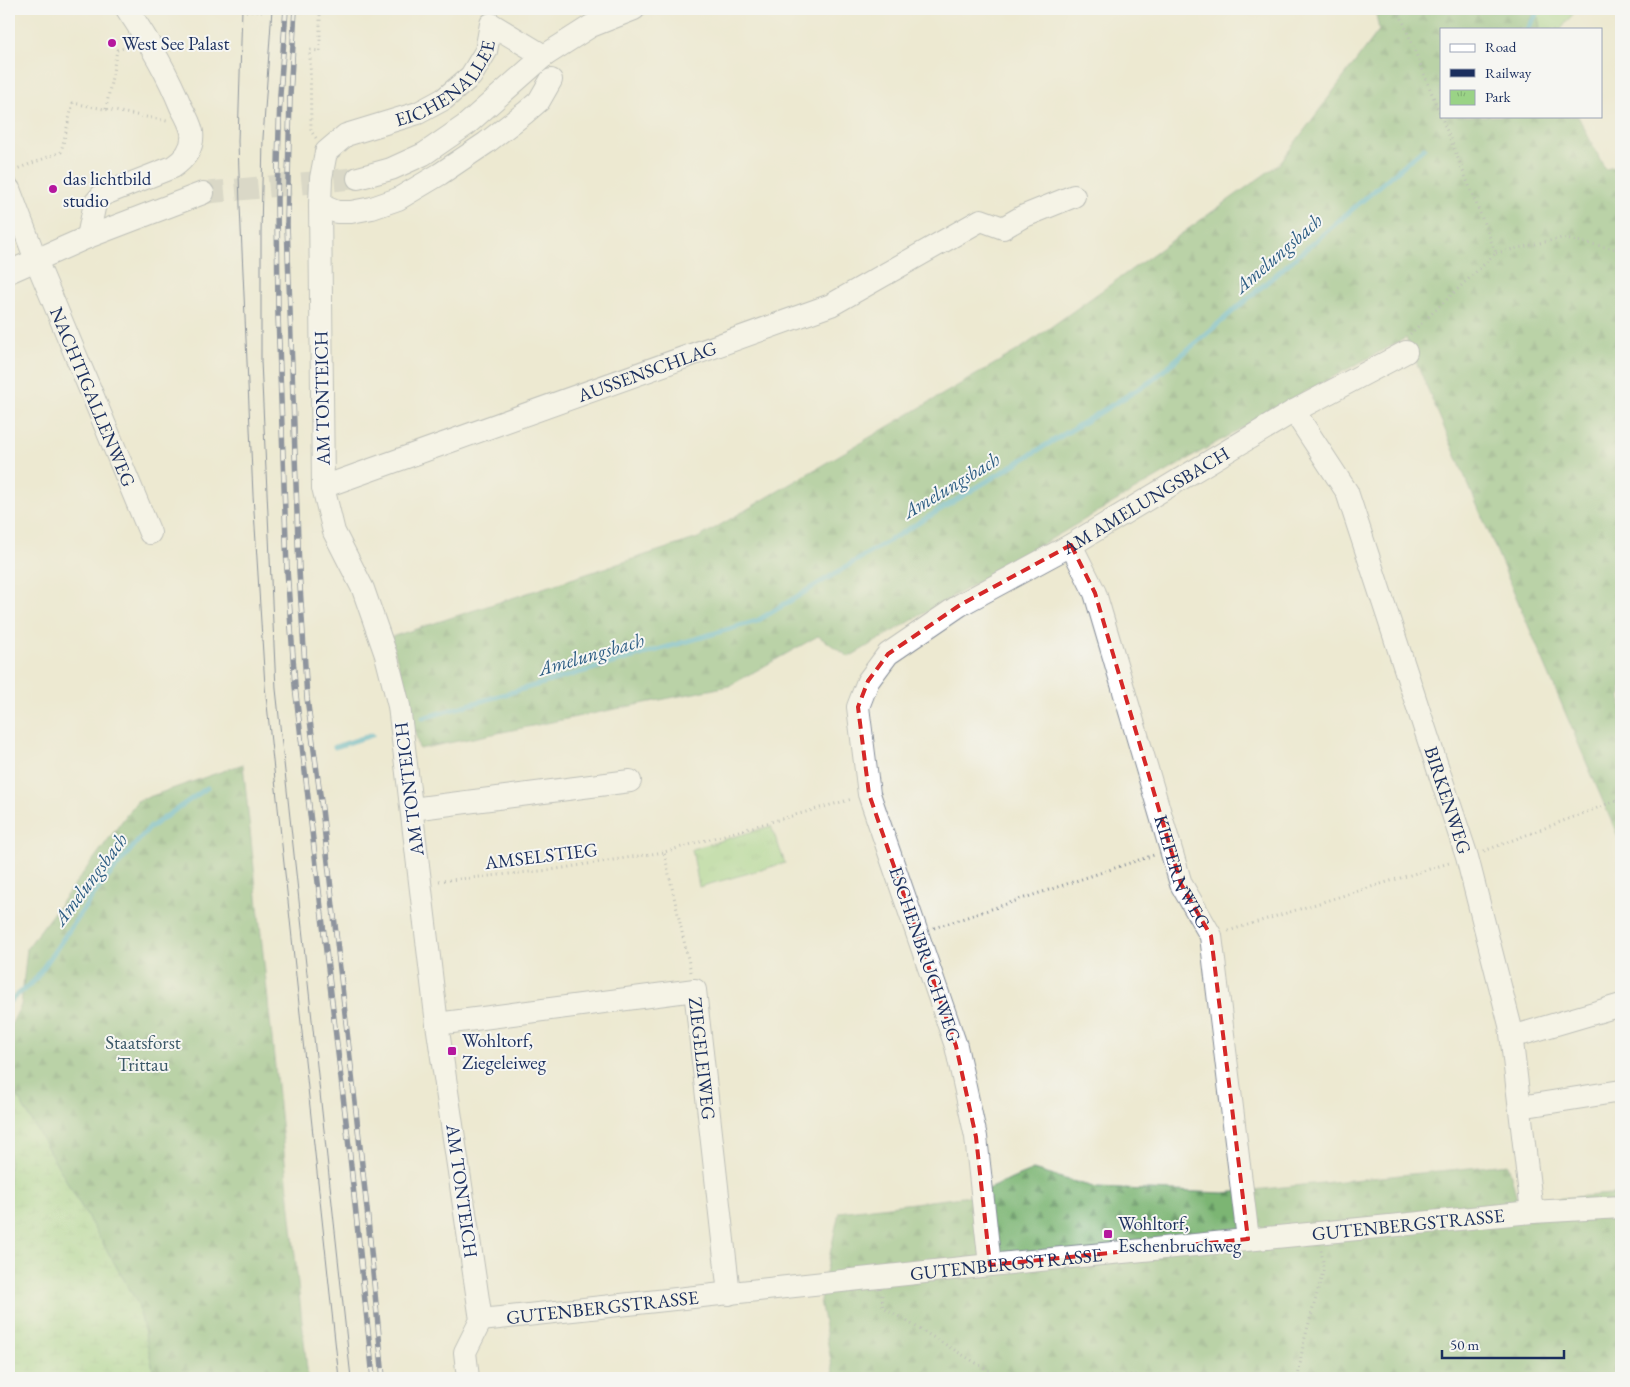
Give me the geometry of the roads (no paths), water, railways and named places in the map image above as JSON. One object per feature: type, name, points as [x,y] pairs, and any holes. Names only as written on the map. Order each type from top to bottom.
[{"type":"street","points":[[88,237],[95,203],[102,196],[173,167],[182,161],[191,142],[192,132],[174,89],[127,9]]},
{"type":"street","points":[[358,178],[391,169],[424,154],[466,125],[544,56],[591,26],[634,9]]},
{"type":"street","name":"EICHENALLEE","points":[[326,152],[346,135],[418,113],[444,99],[471,76],[486,51],[492,16],[544,56]]},
{"type":"street","points":[[320,205],[337,212],[351,212],[372,208],[398,199],[486,143],[539,102],[551,80]]},
{"type":"street","name":"AM TONTEICH","points":[[326,152],[320,205],[323,487],[334,532],[363,589],[386,655],[400,706],[438,1024],[481,1320]]},
{"type":"street","name":"NACHTIGALLENWEG","points":[[9,189],[36,260],[150,534]]},
{"type":"street","points":[[9,272],[88,237],[204,193]]},
{"type":"street","name":"AUSSENSCHLAG","points":[[323,487],[831,304],[981,220],[1003,228],[1074,196]]},
{"type":"street","name":"AM AMELUNGSBACH","points":[[888,654],[960,605],[1071,545],[1294,411],[1406,352]]},
{"type":"street","name":"BIRKENWEG","points":[[1294,411],[1347,492],[1467,857],[1510,1025],[1532,1212]]},
{"type":"street","name":"KIEFERNWEG","points":[[1071,545],[1095,593],[1181,884],[1211,936],[1248,1240]]},
{"type":"street","name":"ESCHENBRUCHWEG","points":[[888,654],[868,681],[858,707],[870,794],[956,1046],[976,1137],[990,1265]]},
{"type":"street","points":[[412,810],[630,781]]},
{"type":"street","name":"ZIEGELEIWEG","points":[[438,1024],[695,990],[729,1294]]},
{"type":"street","points":[[1512,1037],[1621,1005]]},
{"type":"street","points":[[1520,1107],[1621,1091]]},
{"type":"street","name":"GUTENBERGSTRASSE","points":[[481,1320],[990,1265],[1532,1212],[1621,1207]]},
{"type":"street","points":[[468,1378],[465,1352],[481,1320]]},
{"type":"waterway","name":"Amelungsbach","points":[[1528,28],[1540,9]]},
{"type":"waterway","name":"Amelungsbach","points":[[423,718],[757,621],[1150,382],[1424,148]]},
{"type":"waterway","name":"Amelungsbach","points":[[335,747],[372,735]]},
{"type":"waterway","name":"Amelungsbach","points":[[9,1002],[34,981],[94,894],[148,829],[207,788]]},
{"type":"tunnel","points":[[203,193],[358,178]]},
{"type":"tram line","points":[[242,9],[238,141],[240,206],[253,495],[265,686],[339,1378]]},
{"type":"tram line","points":[[272,9],[263,138],[261,361],[276,689],[351,1378]]},
{"type":"railway","points":[[286,9],[280,95],[277,199],[278,315],[287,569],[295,686],[349,1147],[373,1378]]},
{"type":"railway","points":[[295,9],[290,96],[287,224],[299,570],[307,698],[322,809],[367,1209],[383,1378]]},
{"type":"place","name":"West See Palast","points":[[112,43]]},
{"type":"place","name":"das lichtbild studio","points":[[53,189]]},
{"type":"place","name":"Wohltorf, Ziegeleiweg","points":[[452,1051]]},
{"type":"place","name":"Wohltorf, Eschenbruchweg","points":[[1108,1234]]},
{"type":"park label","name":"Staatsforst Trittau","points":[[143,1053]]}]
